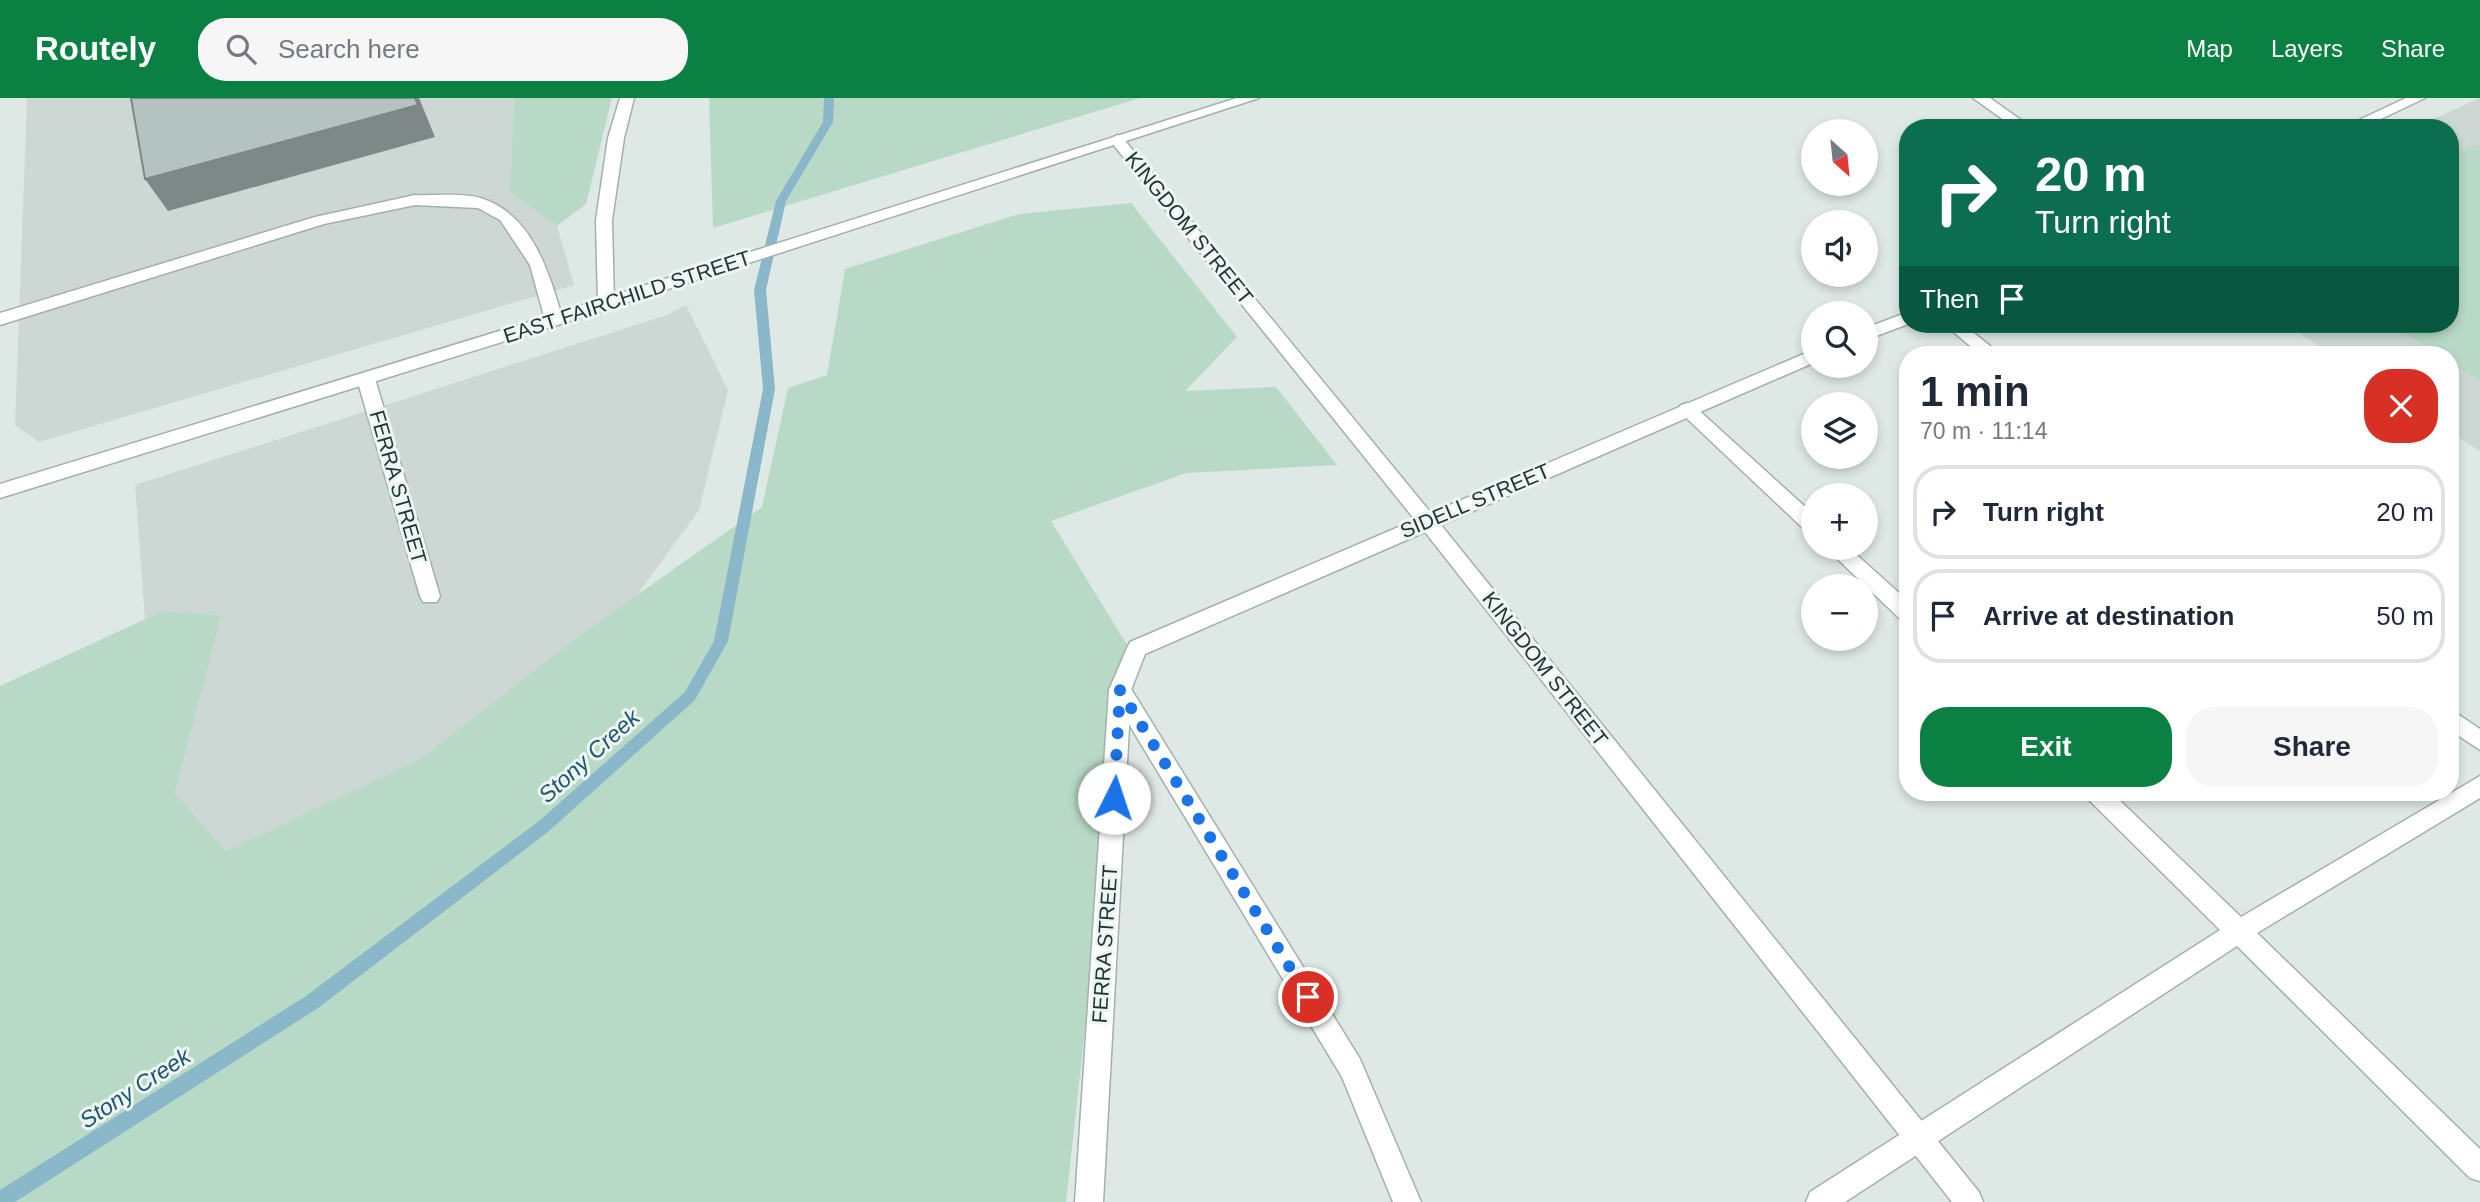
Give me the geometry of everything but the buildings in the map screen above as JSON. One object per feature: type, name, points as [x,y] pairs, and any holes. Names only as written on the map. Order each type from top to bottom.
[{"type":"street","points":[[606,304],[604,220],[616,138],[627,98]]},
{"type":"street","name":"EAST FAIRCHILD STREET","points":[[0,491],[606,304],[1252,98]]},
{"type":"street","points":[[1980,98],[2012,119]]},
{"type":"street","points":[[2380,98],[2396,107]]},
{"type":"street","points":[[2369,119],[2418,98]]},
{"type":"street","name":"KINGDOM STREET","points":[[1117,140],[1427,521],[1969,1202]]},
{"type":"street","points":[[0,318],[321,220],[415,200],[481,203],[506,217],[538,265],[554,320]]},
{"type":"street","points":[[1878,329],[1899,321]]},
{"type":"street","points":[[1964,333],[1980,346]]},
{"type":"street","name":"SIDELL STREET","points":[[1138,648],[1801,361]]},
{"type":"street","name":"FERRA STREET","points":[[366,379],[430,596]]},
{"type":"street","points":[[1687,409],[1801,515]]},
{"type":"street","points":[[1849,560],[1899,606]]},
{"type":"street","name":"FERRA STREET","points":[[1089,1202],[1120,690],[1138,648]]},
{"type":"street","points":[[1120,690],[1351,1068],[1407,1202]]},
{"type":"street","points":[[2459,725],[2480,741]]},
{"type":"street","points":[[2459,799],[2480,786]]},
{"type":"street","points":[[2105,801],[2480,1168]]},
{"type":"street","points":[[1819,1202],[2238,932],[2455,801]]},
{"type":"shaded area","points":[[27,98],[514,98],[510,192],[557,226],[574,285],[39,442],[15,425]]},
{"type":"shaded area","points":[[2480,98],[2480,451],[2459,438],[2459,346],[2319,346],[2299,333],[2459,333],[2459,119],[2434,119]]},
{"type":"shaded area","points":[[686,305],[728,390],[699,510],[637,595],[576,638],[420,759],[226,851],[175,793],[220,615],[163,611],[145,619],[135,485],[667,315]]},
{"type":"green space","points":[[514,98],[612,98],[586,204],[557,226],[510,192]]},
{"type":"green space","points":[[709,98],[1140,98],[713,228]]},
{"type":"green space","points":[[2480,144],[2480,381],[2459,368],[2459,346],[2426,346],[2405,333],[2459,333],[2459,152]]},
{"type":"green space","points":[[1131,203],[1237,337],[1185,391],[1276,387],[1337,465],[1186,473],[1051,521],[1127,645],[1066,1202],[0,1202],[0,686],[163,611],[221,615],[175,793],[226,851],[420,759],[576,638],[762,507],[788,388],[827,375],[845,269],[1019,214]]},
{"type":"waterway","name":"Stony Creek","points":[[0,1201],[312,1002],[544,826],[690,696],[721,641],[769,389],[760,290],[781,201],[828,122],[829,98]]},
{"type":"route","points":[[1114,798],[1120,690],[1308,997]]}]
